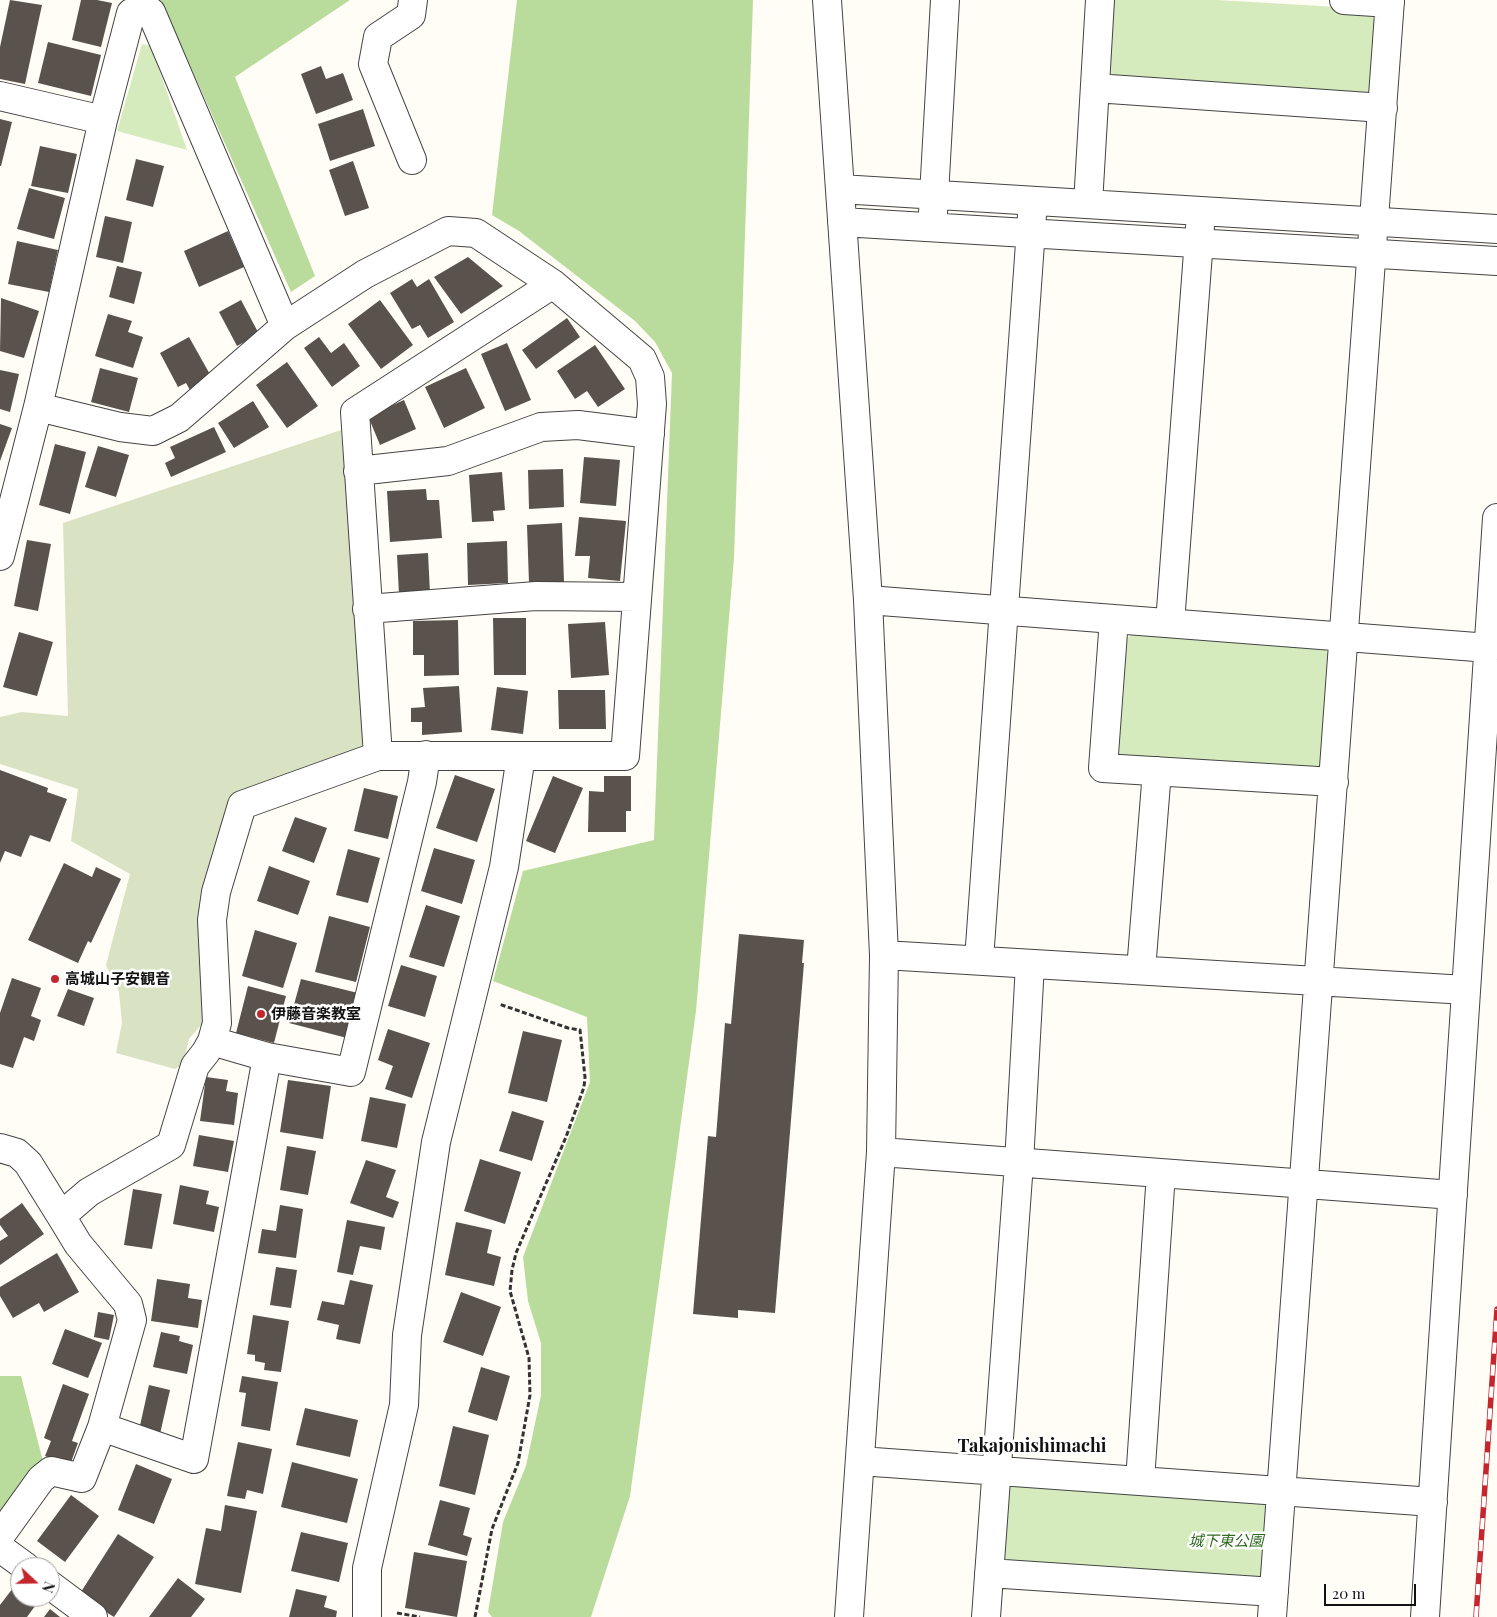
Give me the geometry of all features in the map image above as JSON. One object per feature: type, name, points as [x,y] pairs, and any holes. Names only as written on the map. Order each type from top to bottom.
[{"type":"street","points":[[412,160],[373,64],[378,37],[411,15],[413,0]]},
{"type":"street","points":[[828,0],[868,600],[884,955],[881,1152],[849,1617]]},
{"type":"street","points":[[932,228],[945,0]]},
{"type":"street","points":[[1088,204],[1100,0]]},
{"type":"street","points":[[989,1573],[1273,1605],[1390,2],[1344,0]]},
{"type":"street","points":[[0,555],[38,408],[103,120],[130,13],[151,12],[286,326]]},
{"type":"street","points":[[1095,88],[1383,108]]},
{"type":"street","points":[[0,96],[103,120]]},
{"type":"street","points":[[840,189],[1497,229]]},
{"type":"street","points":[[978,960],[1033,201]]},
{"type":"street","points":[[1170,624],[1201,211]]},
{"type":"street","points":[[842,222],[1497,261]]},
{"type":"street","points":[[38,408],[120,427],[153,431],[179,418],[286,326],[365,274],[448,231],[476,233],[553,284],[642,359],[650,377],[652,404],[625,756],[378,756],[242,805],[216,892],[212,920],[217,1023],[212,1041],[195,1066],[171,1145],[89,1192],[61,1216]]},
{"type":"street","points":[[378,756],[355,412],[553,284]]},
{"type":"street","points":[[358,471],[448,461],[541,427],[578,425],[650,434]]},
{"type":"street","points":[[1425,1617],[1497,518]]},
{"type":"street","points":[[367,609],[536,596],[637,597]]},
{"type":"street","points":[[868,600],[1489,648]]},
{"type":"street","points":[[1114,619],[1103,768],[1334,782]]},
{"type":"street","points":[[212,1041],[267,1057],[351,1072],[422,782],[426,755]]},
{"type":"street","points":[[367,1617],[367,1568],[404,1405],[407,1336],[436,1142],[504,866],[520,756]]},
{"type":"street","points":[[1141,970],[1157,771]]},
{"type":"street","points":[[884,955],[1466,990]]},
{"type":"street","points":[[986,1617],[1019,1162],[1030,964]]},
{"type":"street","points":[[102,1427],[194,1459],[267,1057]]},
{"type":"street","points":[[0,1148],[17,1152],[28,1163],[78,1244],[128,1304],[132,1320],[102,1427],[82,1478],[51,1471],[41,1478],[0,1536]]},
{"type":"street","points":[[881,1152],[1453,1195]]},
{"type":"street","points":[[1140,1481],[1160,1173]]},
{"type":"street","points":[[860,1462],[1432,1502]]},
{"type":"street","points":[[0,1548],[12,1557]]},
{"type":"street","points":[[60,1592],[93,1617]]},
{"type":"path","points":[[472,998],[508,1006],[568,1028],[580,1030],[586,1076],[566,1137],[516,1252],[512,1270],[510,1291],[529,1358],[530,1395],[518,1463],[492,1529],[475,1617]]},
{"type":"green space","points":[[161,0],[350,0],[235,77],[315,276],[291,292]]},
{"type":"green space","points":[[517,0],[753,0],[734,558],[696,1011],[630,1496],[591,1617],[492,1617],[488,1612],[503,1522],[526,1466],[541,1395],[541,1343],[528,1301],[523,1257],[590,1082],[587,1017],[493,981],[523,871],[654,840],[672,373],[655,342],[635,321],[519,231],[492,215]]},
{"type":"green space","points":[[1115,0],[1217,0],[1372,9],[1381,20],[1377,90],[1366,98],[1117,83],[1104,72],[1108,7]]},
{"type":"green space","points":[[142,44],[151,46],[187,150],[117,131]]},
{"type":"green space","points":[[341,430],[367,751],[231,801],[206,1019],[189,1039],[183,1065],[175,1069],[116,1053],[122,1023],[119,992],[106,965],[130,874],[71,841],[78,789],[0,764],[0,717],[22,712],[68,716],[63,523]]},
{"type":"green space","points":[[1135,632],[1324,648],[1334,662],[1326,761],[1314,771],[1125,761],[1114,750],[1121,643]]},
{"type":"green space","points":[[0,1376],[21,1376],[45,1469],[0,1530]]},
{"type":"green space","name":"城下東公園","points":[[1005,1484],[1265,1504],[1271,1513],[1267,1573],[1255,1583],[998,1562]]},
{"type":"building","points":[[10,0],[42,5],[25,84],[0,79],[0,47]]},
{"type":"building","points":[[81,0],[97,0],[112,3],[101,47],[72,40]]},
{"type":"building","points":[[48,42],[101,55],[91,96],[38,83]]},
{"type":"building","points":[[321,66],[326,79],[343,73],[353,100],[316,114],[301,74]]},
{"type":"building","points":[[363,109],[375,146],[330,161],[318,124]]},
{"type":"building","points":[[0,119],[12,122],[1,166],[0,166]]},
{"type":"building","points":[[40,146],[77,154],[68,193],[31,186]]},
{"type":"building","points":[[136,159],[164,166],[153,207],[126,200]]},
{"type":"building","points":[[353,161],[369,208],[345,216],[329,170]]},
{"type":"building","points":[[29,188],[65,198],[54,239],[17,229]]},
{"type":"building","points":[[105,216],[132,222],[123,263],[96,257]]},
{"type":"building","points":[[228,231],[244,267],[199,287],[184,251]]},
{"type":"building","points":[[17,241],[58,250],[49,292],[8,284]]},
{"type":"building","points":[[468,257],[503,286],[461,314],[434,277]]},
{"type":"building","points":[[117,266],[142,272],[134,304],[109,297]]},
{"type":"building","points":[[412,279],[417,287],[429,279],[454,322],[428,338],[420,325],[412,329],[390,293]]},
{"type":"building","points":[[1,298],[39,311],[24,358],[0,351]]},
{"type":"building","points":[[241,300],[259,334],[237,346],[219,312]]},
{"type":"building","points":[[380,300],[413,345],[381,369],[348,324]]},
{"type":"building","points":[[108,314],[132,321],[128,332],[143,337],[133,368],[95,356]]},
{"type":"building","points":[[567,318],[580,337],[536,369],[522,350]]},
{"type":"building","points":[[189,337],[212,378],[190,390],[186,383],[178,387],[160,353]]},
{"type":"building","points":[[319,337],[331,353],[344,343],[360,366],[332,387],[304,348]]},
{"type":"building","points":[[507,343],[531,400],[505,411],[481,354]]},
{"type":"building","points":[[595,345],[625,389],[598,407],[587,391],[575,399],[557,371]]},
{"type":"building","points":[[287,362],[318,406],[287,428],[256,385]]},
{"type":"building","points":[[100,368],[138,378],[129,412],[91,402]]},
{"type":"building","points":[[466,368],[485,408],[444,428],[425,387]]},
{"type":"building","points":[[0,370],[19,374],[10,412],[0,409]]},
{"type":"building","points":[[404,400],[416,429],[380,445],[368,416]]},
{"type":"building","points":[[253,401],[269,427],[234,448],[218,423]]},
{"type":"building","points":[[0,424],[12,428],[0,461]]},
{"type":"building","points":[[214,427],[226,452],[171,477],[165,463],[175,458],[170,447]]},
{"type":"building","points":[[55,444],[86,452],[70,514],[39,505]]},
{"type":"building","points":[[98,446],[129,455],[116,497],[85,487]]},
{"type":"building","points":[[584,457],[620,460],[616,506],[580,503]]},
{"type":"building","points":[[563,469],[564,507],[529,509],[528,470]]},
{"type":"building","points":[[502,472],[505,510],[493,511],[494,521],[472,522],[469,475]]},
{"type":"building","points":[[426,489],[427,500],[439,500],[442,538],[390,542],[387,491]]},
{"type":"building","points":[[579,517],[626,521],[620,581],[588,578],[590,556],[575,556]]},
{"type":"building","points":[[562,523],[564,582],[529,583],[527,525]]},
{"type":"building","points":[[27,540],[51,544],[38,611],[14,606]]},
{"type":"building","points":[[507,541],[508,583],[468,585],[467,543]]},
{"type":"building","points":[[428,553],[430,593],[399,595],[397,555]]},
{"type":"building","points":[[493,618],[526,618],[526,675],[494,675]]},
{"type":"building","points":[[458,620],[459,675],[424,676],[424,655],[413,655],[413,621]]},
{"type":"building","points":[[605,622],[609,675],[571,678],[568,624]]},
{"type":"building","points":[[19,632],[53,642],[37,696],[3,687]]},
{"type":"building","points":[[459,686],[462,732],[422,735],[422,722],[411,722],[411,708],[425,707],[423,688]]},
{"type":"building","points":[[497,687],[528,691],[523,734],[491,730]]},
{"type":"building","points":[[558,690],[605,690],[606,729],[559,729]]},
{"type":"building","points":[[0,770],[48,788],[47,792],[67,799],[50,842],[30,835],[21,857],[5,851],[0,863]]},
{"type":"building","points":[[455,775],[495,789],[477,842],[436,828]]},
{"type":"building","points":[[553,776],[583,788],[555,853],[526,841]]},
{"type":"building","points":[[604,776],[631,776],[631,811],[626,811],[626,832],[588,832],[589,791],[604,792]]},
{"type":"building","points":[[364,788],[398,796],[388,839],[354,831]]},
{"type":"building","points":[[295,817],[327,828],[314,863],[282,851]]},
{"type":"building","points":[[434,848],[475,860],[462,904],[421,891]]},
{"type":"building","points":[[348,849],[380,858],[368,903],[336,895]]},
{"type":"building","points":[[64,863],[92,877],[96,867],[121,879],[91,943],[88,941],[78,963],[28,940]]},
{"type":"building","points":[[269,866],[310,881],[298,915],[257,901]]},
{"type":"building","points":[[426,905],[460,916],[444,967],[409,957]]},
{"type":"building","points":[[329,916],[370,927],[356,982],[315,972]]},
{"type":"building","points":[[255,930],[297,943],[283,988],[242,976]]},
{"type":"building","points":[[739,934],[804,940],[802,963],[804,963],[775,1313],[738,1310],[738,1318],[693,1314],[708,1136],[716,1137],[725,1023],[731,1024]]},
{"type":"building","points":[[401,965],[437,976],[425,1017],[388,1006]]},
{"type":"building","points":[[12,978],[41,988],[31,1016],[41,1020],[34,1041],[24,1037],[13,1068],[0,1064],[0,1013]]},
{"type":"building","points":[[301,979],[358,993],[347,1038],[289,1023]]},
{"type":"building","name":"伊藤音楽教室","points":[[248,986],[286,996],[274,1043],[236,1033]]},
{"type":"building","points":[[68,989],[94,998],[84,1026],[57,1016]]},
{"type":"building","points":[[388,1029],[430,1043],[412,1098],[385,1089],[393,1066],[378,1060]]},
{"type":"building","points":[[523,1031],[562,1040],[547,1102],[508,1093]]},
{"type":"building","points":[[206,1077],[228,1080],[226,1091],[238,1093],[234,1125],[200,1121]]},
{"type":"building","points":[[288,1080],[331,1086],[323,1139],[280,1132]]},
{"type":"building","points":[[370,1097],[406,1104],[397,1148],[361,1141]]},
{"type":"building","points":[[512,1111],[544,1121],[532,1161],[499,1151]]},
{"type":"building","points":[[199,1135],[234,1141],[228,1172],[193,1166]]},
{"type":"building","points":[[287,1146],[316,1151],[308,1195],[280,1190]]},
{"type":"building","points":[[480,1159],[521,1172],[505,1224],[464,1211]]},
{"type":"building","points":[[366,1160],[396,1170],[386,1197],[399,1202],[393,1218],[350,1203]]},
{"type":"building","points":[[180,1185],[209,1191],[206,1204],[219,1207],[214,1232],[173,1224]]},
{"type":"building","points":[[133,1189],[162,1194],[152,1249],[124,1245]]},
{"type":"building","points":[[22,1203],[44,1234],[0,1265],[0,1241],[8,1236],[0,1225],[0,1219]]},
{"type":"building","points":[[280,1205],[303,1209],[296,1258],[258,1253],[262,1229],[276,1231]]},
{"type":"building","points":[[347,1220],[385,1227],[381,1250],[360,1246],[353,1275],[337,1272]]},
{"type":"building","points":[[456,1222],[492,1230],[487,1253],[501,1257],[494,1286],[445,1275]]},
{"type":"building","points":[[57,1253],[79,1292],[44,1312],[39,1303],[13,1318],[0,1296],[0,1287]]},
{"type":"building","points":[[276,1267],[297,1270],[291,1308],[270,1305]]},
{"type":"building","points":[[157,1279],[190,1284],[188,1298],[202,1300],[198,1328],[151,1321]]},
{"type":"building","points":[[350,1280],[373,1285],[360,1344],[336,1339],[339,1325],[317,1320],[322,1301],[344,1305]]},
{"type":"building","points":[[461,1292],[501,1307],[483,1356],[443,1342]]},
{"type":"building","points":[[98,1312],[114,1315],[109,1340],[94,1337]]},
{"type":"building","points":[[253,1315],[289,1321],[281,1372],[264,1370],[265,1363],[255,1361],[255,1355],[247,1354]]},
{"type":"building","points":[[65,1329],[102,1343],[88,1378],[52,1364]]},
{"type":"building","points":[[161,1332],[180,1336],[179,1341],[193,1345],[187,1374],[153,1367]]},
{"type":"building","points":[[481,1367],[510,1376],[497,1421],[468,1412]]},
{"type":"building","points":[[242,1376],[278,1382],[270,1431],[241,1426],[246,1393],[239,1392]]},
{"type":"building","points":[[63,1384],[89,1394],[72,1441],[78,1443],[70,1465],[45,1456],[51,1441],[44,1438]]},
{"type":"building","points":[[149,1385],[170,1390],[160,1434],[139,1430]]},
{"type":"building","points":[[305,1408],[358,1420],[350,1457],[296,1445]]},
{"type":"building","points":[[453,1426],[489,1435],[475,1495],[439,1486]]},
{"type":"building","points":[[238,1442],[272,1449],[263,1494],[247,1490],[245,1499],[227,1496]]},
{"type":"building","points":[[292,1462],[358,1479],[347,1523],[281,1507]]},
{"type":"building","points":[[136,1464],[172,1479],[154,1524],[118,1510]]},
{"type":"building","points":[[71,1495],[99,1516],[65,1562],[37,1541]]},
{"type":"building","points":[[440,1500],[470,1508],[463,1535],[472,1538],[467,1556],[428,1545]]},
{"type":"building","points":[[225,1505],[257,1511],[241,1593],[195,1584],[206,1528],[221,1531]]},
{"type":"building","points":[[301,1532],[348,1543],[339,1582],[291,1571]]},
{"type":"building","points":[[118,1534],[154,1557],[114,1617],[79,1595]]},
{"type":"building","points":[[414,1552],[467,1561],[457,1617],[405,1608]]},
{"type":"building","points":[[178,1578],[205,1599],[191,1617],[149,1617]]},
{"type":"building","points":[[296,1589],[327,1596],[324,1607],[337,1611],[336,1617],[289,1617]]},
{"type":"building","points":[[10,1592],[10,1607],[34,1607],[27,1617],[0,1617],[0,1605]]},
{"type":"building","points":[[50,1609],[60,1617],[44,1617]]},
{"type":"railway","points":[[1476,1617],[1497,1309]]},
{"type":"place","name":"高城山子安観音","points":[[55,979]]},
{"type":"place","name":"伊藤音楽教室","points":[[261,1014]]},
{"type":"district","name":"Takajonishimachi","points":[[1032,1446]]}]
